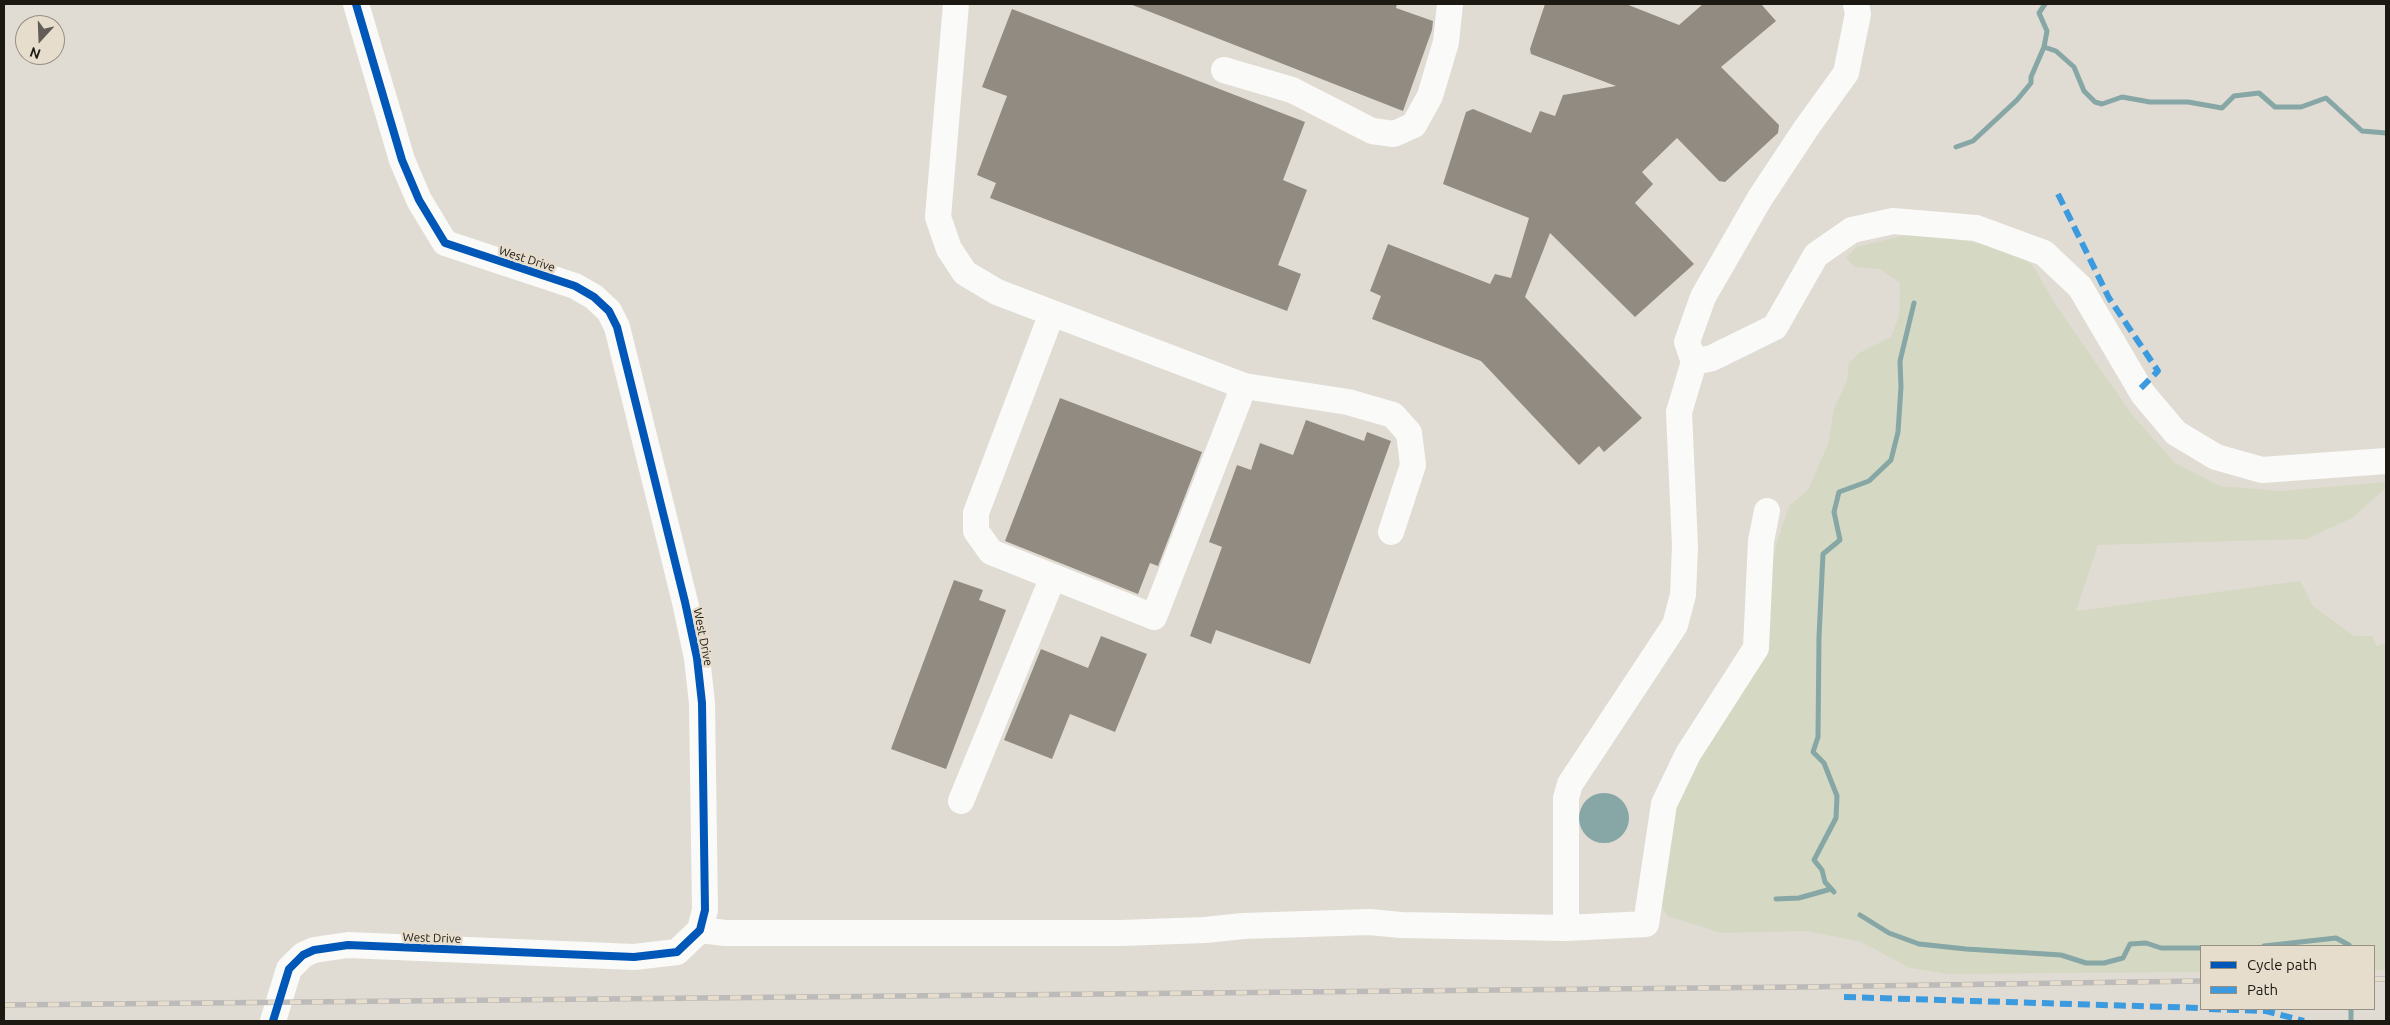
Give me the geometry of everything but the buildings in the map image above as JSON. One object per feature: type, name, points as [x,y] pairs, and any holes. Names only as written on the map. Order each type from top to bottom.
[{"type":"street","name":"West Drive","points":[[274,1021],[282,986],[289,969],[302,955],[314,950],[348,945],[634,957],[676,952],[700,930],[705,910],[702,703],[697,658],[686,602],[617,327],[609,311],[594,297],[575,286],[445,243],[419,200],[402,160],[356,4]]},
{"type":"street","points":[[956,4],[938,218],[949,249],[964,273],[997,292],[1244,386],[1348,402],[1393,415],[1409,433],[1413,465],[1391,532]]},
{"type":"street","points":[[1224,70],[1292,90],[1372,132],[1394,134],[1414,124],[1430,96],[1446,42],[1450,4]]},
{"type":"street","points":[[1566,928],[1566,798],[1570,784],[1675,625],[1683,595],[1684,546],[1678,412],[1694,362],[1686,342],[1703,297],[1760,198],[1846,73],[1858,14],[1856,4]]},
{"type":"street","points":[[1694,362],[1712,358],[1775,327],[1816,256],[1852,230],[1893,221],[1976,228],[2044,253],[2080,287],[2143,394],[2176,433],[2216,457],[2262,470],[2386,461]]},
{"type":"street","points":[[1052,313],[976,513],[976,531],[992,552],[1154,617],[1244,386]]},
{"type":"street","points":[[700,930],[725,933],[1122,933],[1205,930],[1243,926],[1370,922],[1401,925],[1566,928],[1646,924],[1664,804],[1688,754],[1756,648],[1761,541],[1767,511]]},
{"type":"street","points":[[961,801],[1053,577]]},
{"type":"green space","points":[[1915,233],[2010,248],[2033,266],[2055,304],[2133,416],[2175,463],[2220,486],[2280,491],[2386,482],[2386,488],[2352,518],[2306,539],[2098,545],[2076,611],[2300,581],[2313,606],[2354,636],[2372,636],[2377,646],[2386,643],[2386,970],[2375,970],[2375,945],[2200,945],[2200,972],[1948,974],[1910,968],[1861,942],[1807,931],[1721,933],[1668,916],[1657,900],[1666,813],[1758,660],[1775,548],[1789,506],[1808,490],[1828,444],[1834,409],[1847,380],[1849,363],[1859,353],[1891,337],[1899,316],[1900,283],[1880,269],[1855,267],[1846,258],[1856,247]]},
{"type":"water","points":[[1604,793],[1613,795],[1624,804],[1629,818],[1627,827],[1618,838],[1604,843],[1595,841],[1584,832],[1579,818],[1581,809],[1590,798]]},
{"type":"waterway","points":[[1956,147],[1973,141],[2017,100],[2031,83],[2031,77],[2044,47],[2047,31],[2039,13],[2045,4]]},
{"type":"waterway","points":[[2044,47],[2056,51],[2074,67],[2084,91],[2095,102],[2102,104],[2122,97],[2150,102],[2188,102],[2222,108],[2234,96],[2259,93],[2275,107],[2301,107],[2326,98],[2362,131],[2386,133]]},
{"type":"waterway","points":[[1834,892],[1825,882],[1822,870],[1814,860],[1836,818],[1837,796],[1824,763],[1813,752],[1818,737],[1819,637],[1823,554],[1840,540],[1834,512],[1839,492],[1869,481],[1891,460],[1898,432],[1901,387],[1900,361],[1914,303]]},
{"type":"waterway","points":[[1776,899],[1799,898],[1831,889]]},
{"type":"waterway","points":[[1860,915],[1889,933],[1919,944],[2061,955],[2086,963],[2104,963],[2123,958],[2130,944],[2146,943],[2161,948],[2200,948]]},
{"type":"waterway","points":[[2273,945],[2336,938],[2349,945]]},
{"type":"waterway","points":[[2351,1010],[2351,1021]]},
{"type":"railway","points":[[2375,979],[2386,979]]},
{"type":"railway","points":[[4,1005],[1801,987],[2200,981]]},
{"type":"marked path","points":[[2058,194],[2109,298],[2158,371],[2140,389]]},
{"type":"marked path","points":[[1844,997],[2200,1008]]},
{"type":"marked path","points":[[2238,1010],[2266,1011],[2304,1021]]},
{"type":"cycle path","points":[[273,1021],[289,969],[303,955],[314,950],[348,945],[634,957],[677,952],[700,930],[705,910],[702,703],[697,658],[617,327],[609,311],[594,297],[575,286],[445,243],[419,200],[402,160],[356,4]]}]
